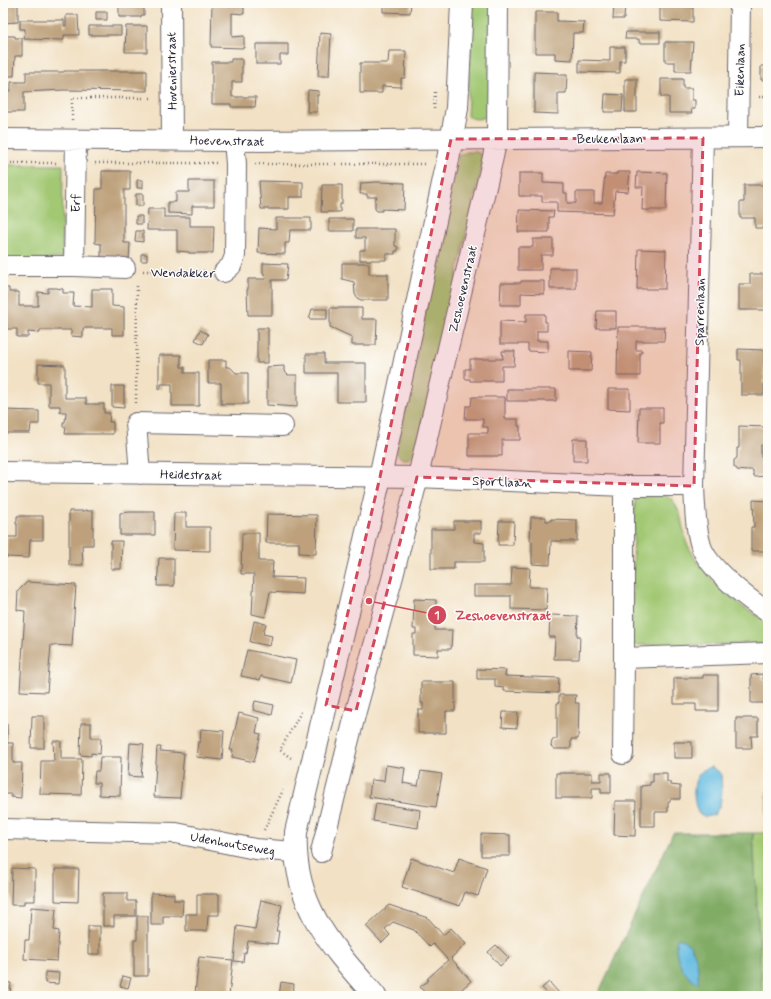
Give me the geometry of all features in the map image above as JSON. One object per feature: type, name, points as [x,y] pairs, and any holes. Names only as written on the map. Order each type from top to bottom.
[{"type":"street","name":"Hovenierstraat","points":[[171,3],[172,140]]},
{"type":"street","points":[[375,996],[336,952],[320,929],[312,913],[305,894],[295,852],[296,832],[380,477],[442,140],[457,108],[462,3]]},
{"type":"street","name":"Zeshoevenstraat","points":[[321,852],[356,711],[418,477],[497,138],[498,3]]},
{"type":"street","name":"Eikenlaan","points":[[738,137],[740,3]]},
{"type":"street","name":"Beukenlaan","points":[[442,140],[497,138],[768,137]]},
{"type":"street","name":"Sparrenlaan","points":[[694,486],[703,138]]},
{"type":"street","name":"Hoevenstraat","points":[[3,139],[234,141],[442,140]]},
{"type":"street","name":"Erf","points":[[74,266],[76,140]]},
{"type":"street","name":"Wendakker","points":[[224,272],[231,266],[235,256],[236,164],[234,141]]},
{"type":"street","points":[[3,266],[74,266],[133,272]]},
{"type":"street","points":[[140,474],[136,423],[283,426]]},
{"type":"street","name":"Heidestraat","points":[[3,472],[380,477]]},
{"type":"street","name":"Sportlaan","points":[[380,477],[418,477],[624,486],[694,486]]},
{"type":"street","points":[[623,754],[624,486]]},
{"type":"street","points":[[694,486],[696,527],[702,548],[716,570],[756,605],[768,612]]},
{"type":"street","points":[[624,658],[768,653]]},
{"type":"street","points":[[326,705],[356,711]]},
{"type":"street","name":"Udenhoutseweg","points":[[3,830],[176,833],[255,849],[295,852]]},
{"type":"path","points":[[426,171],[442,140],[435,86]]},
{"type":"path","points":[[76,140],[72,131],[72,98],[172,97]]},
{"type":"path","name":"Wendakker","points":[[136,423],[133,272],[224,272]]},
{"type":"path","points":[[296,761],[280,750],[302,711]]},
{"type":"path","points":[[255,849],[284,788]]},
{"type":"highlighted area","points":[[703,138],[694,486],[417,477],[356,711],[326,705],[380,477],[451,139]]},
{"type":"green space","points":[[473,3],[494,3],[489,115],[478,119],[467,116]]},
{"type":"green space","points":[[467,152],[477,152],[484,157],[416,454],[408,459],[402,459],[396,452],[458,156]]},
{"type":"green space","points":[[3,165],[63,165],[62,258],[3,261]]},
{"type":"green space","points":[[664,495],[673,500],[680,514],[686,542],[697,562],[718,586],[743,607],[768,622],[768,644],[631,644],[635,496]]},
{"type":"green space","points":[[673,833],[753,833],[762,996],[597,996]]},
{"type":"green space","points":[[753,833],[768,833],[768,996],[762,996]]},
{"type":"water","points":[[711,767],[718,771],[721,775],[722,792],[720,805],[714,815],[705,817],[698,813],[694,786],[699,774]]},
{"type":"water","points":[[678,938],[689,945],[696,956],[698,983],[688,976],[680,964],[676,950]]},
{"type":"building","points":[[3,3],[18,3],[18,22],[3,23]]},
{"type":"building","points":[[119,3],[144,3],[144,15],[141,15],[141,17],[119,17]]},
{"type":"building","points":[[212,3],[244,3],[244,14],[232,13],[232,37],[244,36],[244,48],[211,47]]},
{"type":"building","points":[[250,3],[277,3],[277,6],[250,6]]},
{"type":"building","points":[[383,3],[411,3],[410,13],[383,12]]},
{"type":"building","points":[[614,3],[625,3],[624,19],[613,19]]},
{"type":"building","points":[[660,3],[693,3],[693,22],[660,21]]},
{"type":"building","points":[[96,12],[107,12],[107,20],[96,20]]},
{"type":"building","points":[[535,12],[557,12],[557,21],[584,22],[583,33],[573,33],[572,60],[555,59],[555,53],[535,53]]},
{"type":"building","points":[[766,14],[768,14],[768,80],[761,80],[761,66],[765,66]]},
{"type":"building","points":[[66,15],[78,15],[79,35],[64,35],[64,40],[24,39],[25,29],[20,29],[20,20],[64,20],[64,26],[66,26]]},
{"type":"building","points":[[89,26],[121,26],[121,35],[89,35]]},
{"type":"building","points":[[126,26],[147,26],[147,52],[125,52]]},
{"type":"building","points":[[626,32],[660,32],[660,43],[639,43],[639,39],[625,39]]},
{"type":"building","points":[[320,33],[331,34],[329,76],[318,76]]},
{"type":"building","points":[[3,36],[15,36],[15,38],[22,38],[22,56],[15,56],[14,76],[3,76]]},
{"type":"building","points":[[665,42],[693,42],[691,71],[675,71],[675,62],[665,62]]},
{"type":"building","points":[[256,44],[288,44],[288,55],[280,55],[280,64],[256,64]]},
{"type":"building","points":[[610,47],[625,47],[625,61],[620,61],[620,73],[579,72],[579,60],[610,61]]},
{"type":"building","points":[[389,51],[406,51],[405,78],[401,78],[401,87],[382,86],[382,93],[360,93],[360,63],[388,63]]},
{"type":"building","points":[[231,59],[242,59],[242,82],[232,82],[232,97],[256,97],[255,107],[231,107],[231,104],[212,104],[212,62],[231,62]]},
{"type":"building","points":[[147,71],[147,91],[64,90],[24,92],[24,112],[3,112],[3,91],[11,91],[11,82],[26,82],[26,72]]},
{"type":"building","points":[[534,72],[559,73],[559,75],[567,75],[566,93],[558,93],[558,114],[534,113]]},
{"type":"building","points":[[625,79],[637,79],[637,112],[625,112]]},
{"type":"building","points":[[661,79],[683,79],[683,88],[692,88],[692,100],[695,100],[695,109],[691,109],[692,113],[669,113],[669,97],[661,97]]},
{"type":"building","points":[[308,90],[319,91],[319,95],[317,95],[317,112],[307,112]]},
{"type":"building","points":[[605,94],[623,95],[622,112],[604,112]]},
{"type":"building","points":[[102,171],[130,171],[130,190],[124,190],[124,243],[130,243],[129,262],[101,262],[101,244],[95,243],[96,189],[102,189]]},
{"type":"building","points":[[617,172],[630,172],[628,192],[615,191],[613,214],[557,212],[557,202],[542,202],[542,196],[519,196],[519,173],[543,173],[543,183],[564,184],[564,193],[567,193],[567,203],[576,203],[576,192],[594,192],[594,203],[602,203],[605,174],[617,174]]},
{"type":"building","points":[[637,172],[667,173],[666,210],[642,210],[643,187],[636,187]]},
{"type":"building","points":[[137,180],[143,180],[143,188],[137,188]]},
{"type":"building","points":[[189,181],[214,181],[214,206],[192,206],[192,214],[168,213],[168,202],[176,202],[176,192],[189,192]]},
{"type":"building","points":[[259,181],[303,182],[303,197],[289,197],[289,209],[261,209]]},
{"type":"building","points":[[361,183],[405,183],[404,210],[382,209],[382,211],[377,211],[375,209],[375,200],[377,197],[367,197],[367,194],[360,194]]},
{"type":"building","points":[[322,185],[342,185],[342,204],[340,204],[340,212],[321,212]]},
{"type":"building","points":[[744,185],[768,185],[768,228],[755,228],[755,218],[740,218],[740,202],[744,202]]},
{"type":"building","points":[[136,194],[143,194],[143,206],[136,206]]},
{"type":"building","points":[[148,209],[164,209],[164,217],[190,217],[190,226],[214,226],[213,253],[189,253],[177,251],[177,230],[147,230]]},
{"type":"building","points":[[519,210],[554,211],[553,217],[549,217],[549,232],[518,232]]},
{"type":"building","points":[[136,216],[142,216],[142,224],[136,224]]},
{"type":"building","points":[[276,218],[311,218],[311,230],[290,230],[289,243],[285,243],[285,254],[258,253],[259,228],[276,229]]},
{"type":"building","points":[[329,219],[353,219],[353,231],[329,231]]},
{"type":"building","points":[[356,229],[395,229],[395,246],[398,247],[398,251],[395,251],[395,254],[386,254],[386,260],[360,260],[360,250],[365,250],[365,238],[356,238]]},
{"type":"building","points":[[136,231],[143,231],[143,242],[135,241]]},
{"type":"building","points":[[533,239],[553,239],[553,255],[541,255],[541,270],[518,270],[518,247],[533,247]]},
{"type":"building","points":[[638,249],[666,250],[665,289],[637,289]]},
{"type":"building","points":[[141,254],[147,254],[147,261],[141,261]]},
{"type":"building","points":[[263,263],[288,264],[286,280],[272,280],[272,315],[248,315],[248,279],[266,279],[265,274],[263,274]]},
{"type":"building","points":[[342,263],[369,263],[369,274],[388,274],[388,300],[361,300],[357,298],[355,294],[354,282],[342,279]]},
{"type":"building","points":[[550,268],[576,268],[576,289],[550,289]]},
{"type":"building","points":[[750,274],[768,274],[768,310],[739,310],[739,284],[750,284]]},
{"type":"building","points":[[521,281],[544,281],[544,294],[521,293],[521,305],[500,305],[501,283],[521,283]]},
{"type":"building","points":[[3,288],[9,288],[9,292],[19,292],[19,306],[38,306],[38,292],[48,293],[48,288],[56,288],[63,289],[63,293],[74,293],[73,306],[92,307],[92,289],[112,289],[112,306],[124,307],[124,335],[112,335],[112,328],[83,328],[83,337],[71,336],[71,330],[40,330],[40,333],[28,332],[28,337],[17,337],[17,329],[3,329]]},
{"type":"building","points":[[330,308],[362,308],[362,319],[377,319],[376,345],[352,345],[352,337],[330,327]]},
{"type":"building","points":[[312,309],[327,309],[327,319],[309,319]]},
{"type":"building","points":[[597,311],[616,311],[616,328],[596,328]]},
{"type":"building","points":[[526,314],[545,314],[547,331],[537,331],[537,341],[548,341],[548,352],[528,351],[528,344],[500,344],[500,321],[526,322]]},
{"type":"building","points":[[618,327],[665,327],[664,341],[636,341],[636,350],[642,350],[642,352],[640,352],[640,376],[617,376]]},
{"type":"building","points":[[257,328],[268,328],[268,363],[257,363]]},
{"type":"building","points":[[200,330],[208,334],[203,344],[195,340]]},
{"type":"building","points":[[738,349],[764,350],[764,395],[741,395],[741,360],[738,360]]},
{"type":"building","points":[[502,351],[515,351],[514,366],[502,366],[502,381],[470,381],[470,379],[465,379],[465,369],[470,369],[470,359],[503,359]]},
{"type":"building","points":[[569,351],[592,352],[591,371],[569,371]]},
{"type":"building","points":[[306,354],[324,354],[324,363],[366,363],[366,402],[337,402],[337,373],[306,373]]},
{"type":"building","points":[[159,355],[181,355],[181,367],[185,367],[185,373],[199,373],[199,406],[172,406],[172,384],[161,384],[161,389],[159,389]]},
{"type":"building","points":[[208,360],[226,360],[226,367],[230,367],[236,373],[248,373],[248,404],[221,404],[221,383],[208,383]]},
{"type":"building","points":[[38,364],[65,365],[65,398],[86,398],[86,404],[104,404],[104,413],[110,413],[109,422],[113,422],[113,434],[65,434],[66,427],[63,427],[63,422],[65,422],[66,412],[60,412],[60,406],[49,406],[49,383],[38,383]]},
{"type":"building","points":[[284,366],[284,371],[288,375],[297,375],[297,407],[267,405],[267,367]]},
{"type":"building","points":[[112,386],[124,386],[124,408],[112,407]]},
{"type":"building","points":[[507,389],[556,389],[556,401],[507,401]]},
{"type":"building","points":[[608,389],[630,389],[630,410],[608,409]]},
{"type":"building","points":[[472,397],[505,397],[505,419],[518,419],[518,426],[520,426],[520,440],[502,440],[502,456],[469,456],[469,433],[488,433],[488,427],[483,427],[483,419],[465,419],[466,406],[471,406]]},
{"type":"building","points":[[639,408],[663,408],[663,423],[660,423],[660,443],[638,443]]},
{"type":"building","points":[[3,410],[39,411],[39,424],[31,424],[30,433],[3,433]]},
{"type":"building","points":[[739,426],[768,427],[768,445],[761,445],[761,457],[768,457],[768,474],[766,476],[755,477],[753,470],[737,470],[734,467],[734,460],[737,458],[737,448],[739,448]]},
{"type":"building","points":[[573,439],[587,439],[587,461],[573,461]]},
{"type":"building","points":[[753,500],[768,501],[768,551],[751,551],[751,527],[754,527]]},
{"type":"building","points":[[69,511],[93,511],[93,545],[82,545],[83,565],[69,565]]},
{"type":"building","points":[[155,512],[155,535],[120,535],[120,513]]},
{"type":"building","points":[[174,513],[186,513],[186,527],[210,527],[210,551],[173,550]]},
{"type":"building","points":[[267,514],[317,515],[316,554],[299,553],[299,543],[266,543]]},
{"type":"building","points":[[17,516],[43,516],[43,540],[30,540],[29,558],[6,557],[7,537],[17,537]]},
{"type":"building","points":[[531,517],[546,517],[546,521],[551,521],[551,519],[577,520],[577,541],[551,541],[550,565],[532,564],[532,541],[530,541]]},
{"type":"building","points":[[454,521],[481,521],[481,533],[474,533],[474,542],[484,543],[484,562],[454,562],[454,569],[431,569],[431,529],[454,529]]},
{"type":"building","points":[[499,521],[514,521],[513,545],[498,545]]},
{"type":"building","points":[[242,533],[259,533],[259,561],[273,561],[272,577],[304,578],[303,594],[270,592],[265,617],[252,614],[254,574],[241,574]]},
{"type":"building","points":[[111,541],[122,541],[121,569],[111,569]]},
{"type":"building","points":[[159,558],[174,558],[174,586],[157,586]]},
{"type":"building","points":[[512,567],[530,568],[529,587],[547,587],[546,610],[511,609],[511,595],[474,596],[474,585],[511,585]]},
{"type":"building","points":[[27,582],[76,585],[72,646],[51,645],[47,692],[20,691],[25,611],[17,610],[18,591]]},
{"type":"building","points":[[414,599],[436,600],[435,630],[452,630],[451,649],[438,649],[438,656],[413,655],[413,634],[416,634],[416,629],[413,629]]},
{"type":"building","points":[[550,615],[578,616],[577,636],[580,636],[579,659],[554,659],[555,637],[549,637]]},
{"type":"building","points":[[254,621],[266,624],[263,634],[272,636],[270,646],[250,642]]},
{"type":"building","points":[[247,650],[296,660],[291,683],[261,676],[260,680],[241,676]]},
{"type":"building","points":[[477,669],[506,670],[505,676],[559,678],[558,693],[504,691],[504,688],[495,687],[495,679],[477,679]]},
{"type":"building","points":[[762,674],[763,679],[768,679],[768,703],[751,703],[751,675]]},
{"type":"building","points":[[703,675],[718,675],[718,711],[696,711],[696,704],[674,704],[674,678],[703,678]]},
{"type":"building","points":[[421,682],[455,682],[455,711],[446,711],[446,733],[418,733],[418,710],[423,710],[423,703],[421,703]]},
{"type":"building","points":[[559,695],[576,695],[575,703],[579,703],[578,739],[571,739],[571,747],[569,749],[554,749],[551,746],[552,741],[557,739],[557,703],[559,703]]},
{"type":"building","points":[[255,701],[274,705],[272,715],[253,710]]},
{"type":"building","points":[[503,712],[518,712],[517,728],[502,727]]},
{"type":"building","points":[[239,713],[259,718],[256,733],[261,734],[254,762],[232,757],[233,750],[230,750]]},
{"type":"building","points":[[32,716],[44,716],[44,748],[31,748]]},
{"type":"building","points":[[736,718],[758,718],[758,736],[751,736],[752,748],[736,748]]},
{"type":"building","points":[[81,723],[91,723],[91,738],[101,738],[100,754],[91,753],[91,756],[80,755]]},
{"type":"building","points":[[3,724],[7,724],[7,743],[13,743],[13,763],[22,763],[21,798],[11,797],[11,794],[3,794]]},
{"type":"building","points":[[201,729],[224,731],[222,760],[196,757],[198,742],[200,742]]},
{"type":"building","points":[[53,741],[61,741],[61,759],[82,759],[81,795],[40,794],[41,761],[54,761]]},
{"type":"building","points":[[674,742],[692,742],[692,758],[674,758]]},
{"type":"building","points":[[130,743],[144,744],[141,777],[128,776]]},
{"type":"building","points":[[157,747],[161,747],[160,751],[184,753],[180,798],[154,797]]},
{"type":"building","points":[[100,757],[121,757],[120,796],[99,795],[99,783],[94,783],[95,771],[99,771]]},
{"type":"building","points":[[386,765],[405,768],[403,783],[418,786],[421,771],[442,774],[436,807],[369,797],[371,780],[384,781]]},
{"type":"building","points":[[556,773],[592,773],[592,781],[601,781],[601,773],[611,773],[611,793],[601,793],[601,788],[592,788],[592,798],[556,798]]},
{"type":"building","points":[[653,773],[667,773],[667,782],[670,782],[670,785],[680,786],[680,799],[670,799],[670,802],[668,802],[668,812],[655,812],[655,826],[641,826],[641,786],[650,785],[650,782],[653,782]]},
{"type":"building","points":[[766,791],[768,791],[768,825],[765,825]]},
{"type":"building","points":[[615,801],[636,801],[635,836],[614,835]]},
{"type":"building","points":[[376,803],[420,810],[418,828],[373,821]]},
{"type":"building","points":[[481,834],[510,835],[510,856],[481,856]]},
{"type":"building","points":[[411,858],[454,873],[459,858],[487,868],[478,896],[465,892],[460,906],[402,887]]},
{"type":"building","points":[[12,868],[35,869],[35,901],[24,901],[24,905],[11,905]]},
{"type":"building","points":[[55,869],[79,869],[78,902],[55,901]]},
{"type":"building","points":[[103,893],[127,893],[127,901],[136,901],[136,916],[114,916],[114,926],[103,926]]},
{"type":"building","points":[[151,893],[174,894],[174,900],[183,900],[182,916],[163,916],[163,925],[151,925]]},
{"type":"building","points":[[197,894],[219,894],[219,915],[208,915],[207,931],[186,931],[186,914],[197,914]]},
{"type":"building","points":[[261,900],[282,905],[276,931],[279,931],[277,944],[248,941],[243,962],[234,961],[237,926],[255,929]]},
{"type":"building","points":[[389,905],[428,918],[443,935],[451,928],[466,944],[451,958],[471,981],[454,996],[428,996],[420,987],[429,980],[427,979],[448,960],[433,944],[430,947],[414,930],[393,922],[385,929],[390,935],[382,943],[366,926]]},
{"type":"building","points":[[31,907],[56,909],[54,930],[59,931],[57,961],[24,959],[25,940],[29,940]]},
{"type":"building","points":[[137,916],[148,916],[148,976],[134,976],[134,940],[137,940]]},
{"type":"building","points":[[88,926],[100,926],[100,954],[88,954]]},
{"type":"building","points":[[496,945],[509,958],[500,966],[488,952]]},
{"type":"building","points":[[199,957],[233,960],[229,996],[195,993]]},
{"type":"building","points":[[45,972],[59,973],[58,984],[45,983]]},
{"type":"building","points":[[123,976],[131,978],[128,988],[120,986]]},
{"type":"building","points":[[3,982],[11,983],[10,996],[3,996]]},
{"type":"building","points":[[281,982],[294,984],[293,996],[279,996]]},
{"type":"building","points":[[549,982],[560,994],[557,996],[550,996],[542,988]]},
{"type":"place","name":"Zeshoevenstraat","points":[[369,601]]}]
